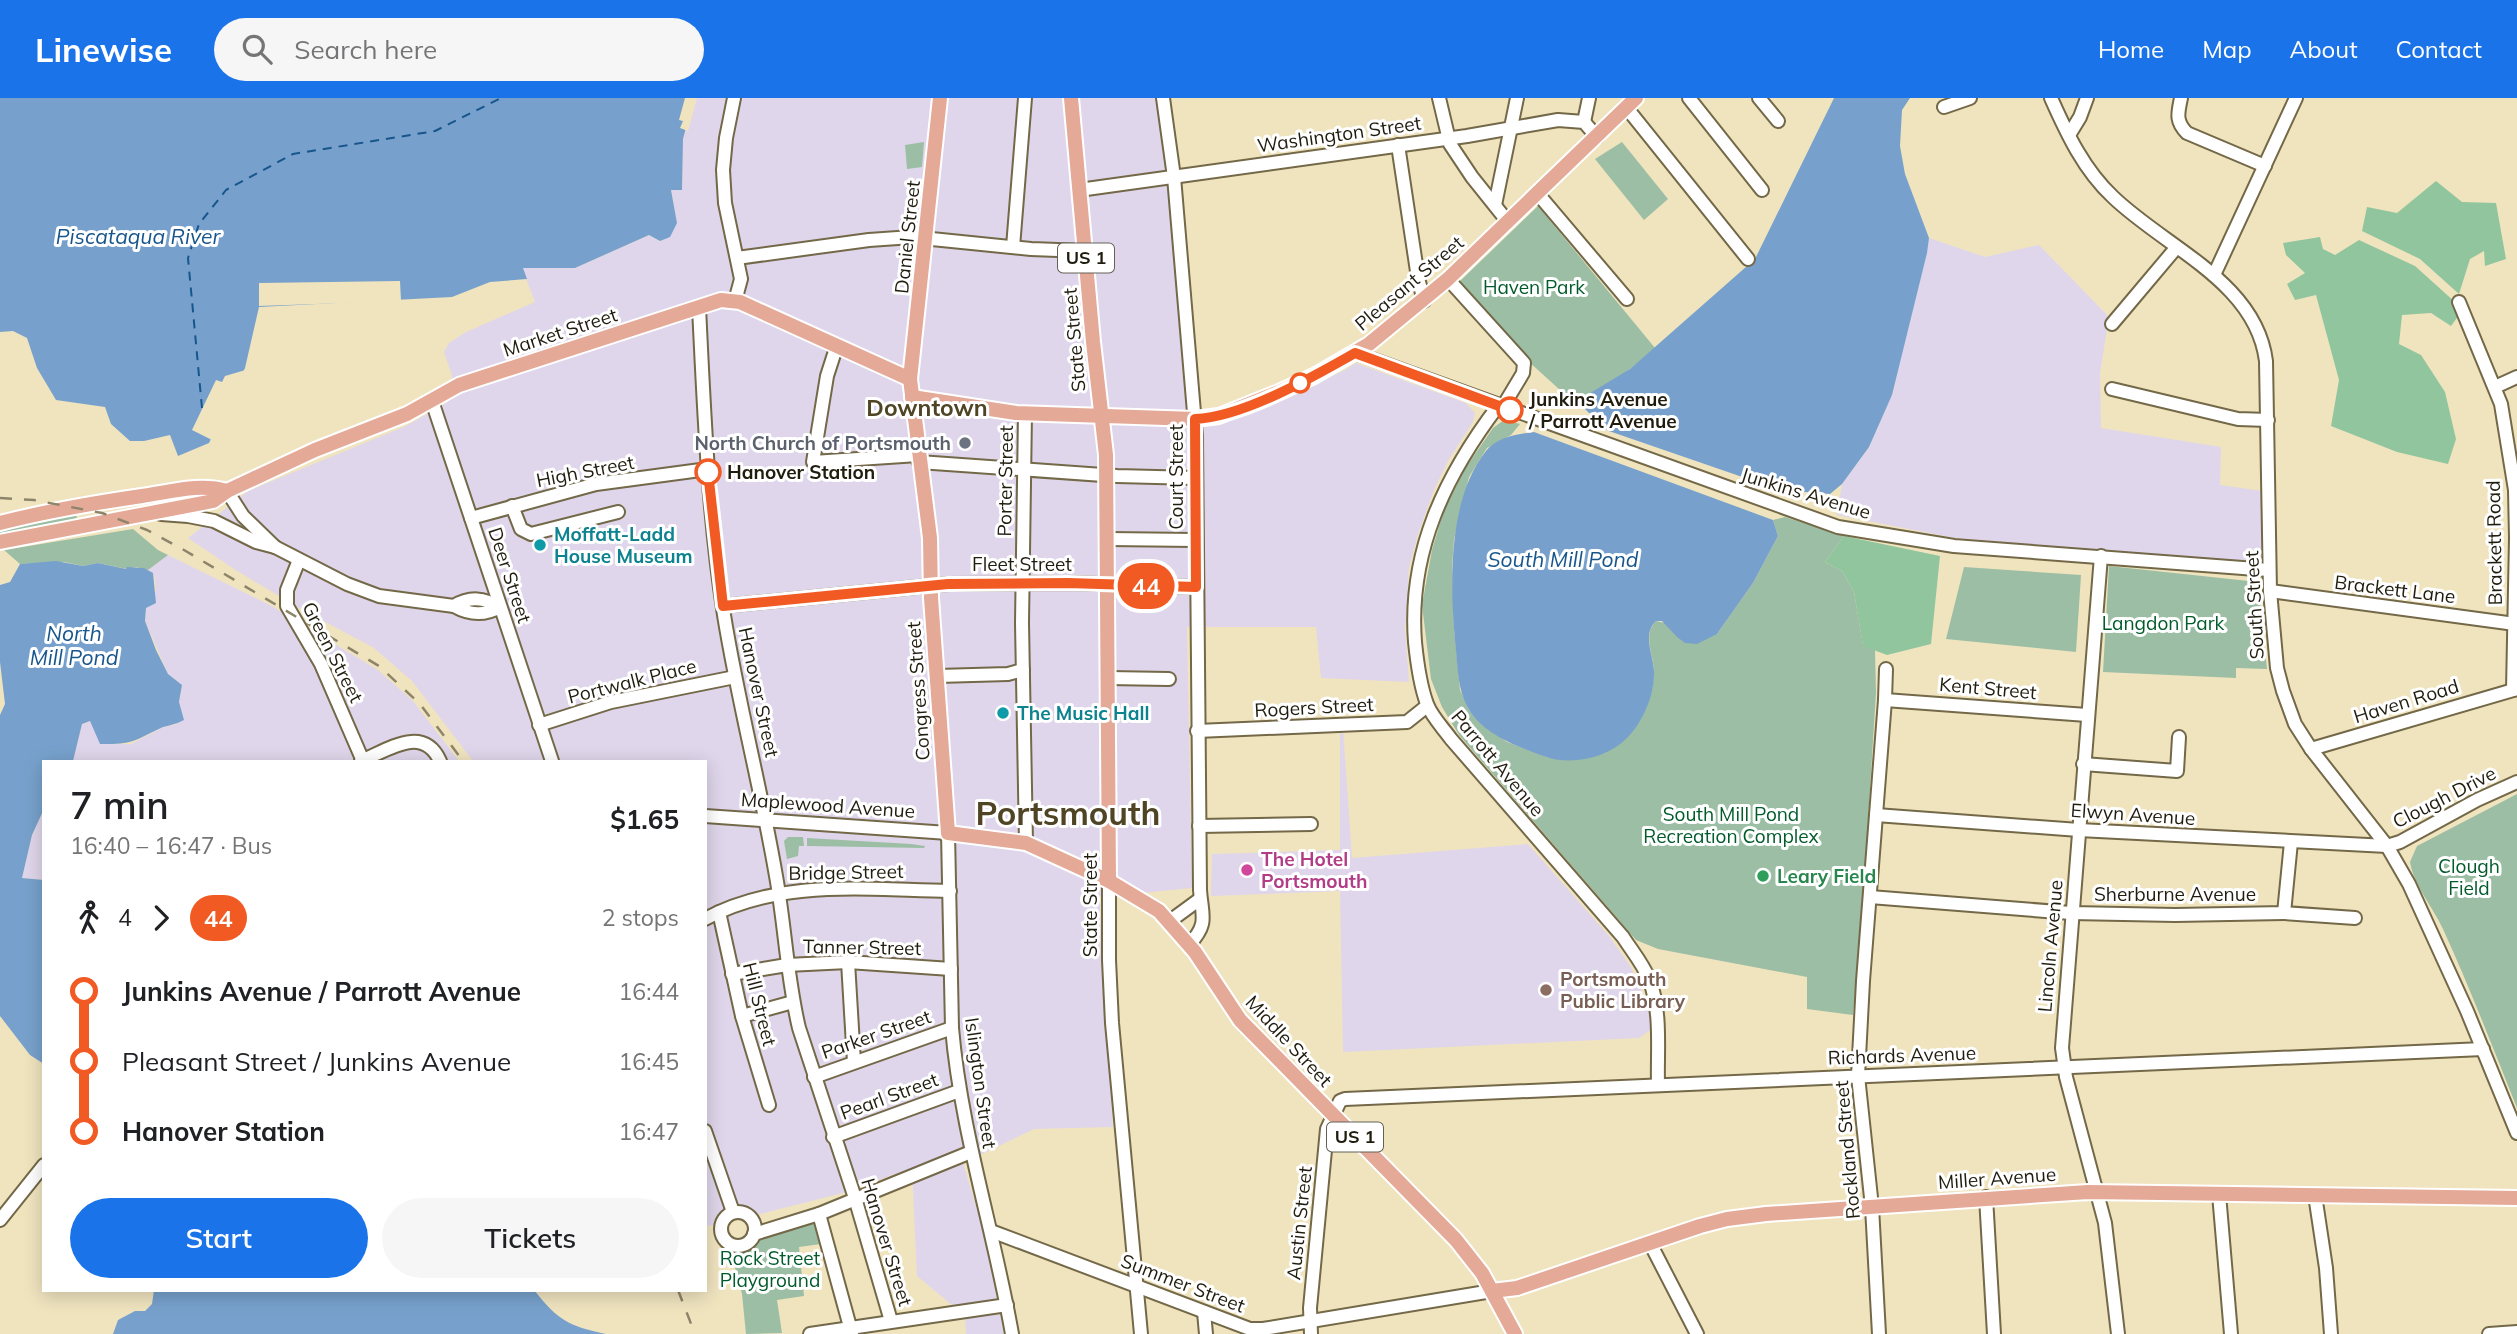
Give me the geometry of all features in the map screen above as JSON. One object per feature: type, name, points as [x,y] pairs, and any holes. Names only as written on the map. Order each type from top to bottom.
[{"type":"main road","name":"Daniel Street","points":[[910,379],[940,98]]},
{"type":"main road","name":"State Street","points":[[1071,98],[1107,475],[1109,881]]},
{"type":"main road","name":"Pleasant Street","points":[[912,397],[1025,413],[1195,419],[1219,416],[1279,393],[1355,353],[1424,300],[1538,194],[1631,102]]},
{"type":"main road","name":"Market Street","points":[[0,542],[213,501],[227,491],[432,401],[458,385],[722,300],[735,301]]},
{"type":"main road","points":[[735,301],[910,379]]},
{"type":"main road","name":"Congress Street","points":[[910,379],[930,538],[948,833]]},
{"type":"main road","name":"Market Street","points":[[0,523],[74,506],[186,489],[214,487],[227,491]]},
{"type":"main road","name":"Middle Street","points":[[948,833],[1026,843],[1084,868],[1142,898],[1170,921],[1240,1020],[1456,1240],[1482,1273],[1515,1334]]},
{"type":"main road","points":[[1084,868],[1098,867],[1103,861],[1109,841]]},
{"type":"main road","name":"Miller Avenue","points":[[1492,1291],[1517,1287],[1727,1219],[1766,1213],[2097,1192],[2517,1198]]},
{"type":"street","points":[[1013,247],[1025,98]]},
{"type":"street","name":"Court Street","points":[[1163,98],[1174,177],[1195,419],[1200,899],[1204,922],[1189,945]]},
{"type":"street","points":[[1439,98],[1447,138],[1472,177],[1507,222]]},
{"type":"street","points":[[1495,205],[1517,98]]},
{"type":"street","points":[[1589,98],[1584,122],[1597,137]]},
{"type":"street","points":[[1689,98],[1762,190]]},
{"type":"street","points":[[1759,98],[1778,121]]},
{"type":"street","points":[[1944,107],[1970,98]]},
{"type":"street","name":"South Street","points":[[2051,98],[2080,157],[2100,183],[2129,212],[2214,275],[2243,305],[2262,337],[2266,361],[2270,591],[2276,657],[2283,691],[2295,724],[2311,750],[2387,846],[2420,904],[2517,1133]]},
{"type":"street","points":[[2069,135],[2087,98]]},
{"type":"street","points":[[2181,98],[2178,119],[2187,132],[2265,166]]},
{"type":"street","points":[[2214,275],[2296,98]]},
{"type":"street","points":[[734,102],[723,160],[725,203],[741,279],[735,301]]},
{"type":"street","points":[[1631,102],[1748,259]]},
{"type":"street","name":"Washington Street","points":[[1079,190],[1558,120],[1584,122]]},
{"type":"street","points":[[1398,145],[1418,278],[1424,300]]},
{"type":"street","points":[[1538,194],[1627,299]]},
{"type":"street","points":[[737,258],[869,240],[912,237],[1085,251]]},
{"type":"street","points":[[2112,324],[2176,248]]},
{"type":"street","name":"Parrott Avenue","points":[[1448,279],[1524,363],[1523,373],[1450,479],[1432,516],[1420,555],[1414,632],[1416,657],[1427,706],[1451,739],[1623,937],[1639,961],[1648,978],[1657,1010],[1658,1084]]},
{"type":"street","name":"Brackett Road","points":[[2459,302],[2495,387],[2504,420],[2515,490],[2515,624]]},
{"type":"street","name":"Hanover Street","points":[[699,307],[708,469],[723,606],[778,893],[793,1002],[891,1321]]},
{"type":"street","points":[[837,345],[827,376],[813,462],[918,458],[1107,475],[1195,478]]},
{"type":"street","name":"Junkins Avenue","points":[[1355,353],[1838,527],[1954,546],[2269,570]]},
{"type":"street","points":[[2495,387],[2517,377]]},
{"type":"street","points":[[2112,389],[2238,419],[2267,420]]},
{"type":"street","name":"Deer Street","points":[[432,401],[552,760]]},
{"type":"street","name":"Porter Street","points":[[1025,413],[1023,670],[1026,843]]},
{"type":"street","name":"High Street","points":[[471,518],[596,484],[708,469]]},
{"type":"street","points":[[227,491],[243,516],[275,547]]},
{"type":"street","points":[[512,506],[521,529],[531,534],[618,512]]},
{"type":"street","points":[[155,513],[206,519],[256,542],[275,547],[347,584],[379,596],[454,606],[465,600],[486,600],[500,607]]},
{"type":"street","points":[[1108,539],[1195,540]]},
{"type":"street","name":"Lincoln Avenue","points":[[2101,556],[2062,1037],[2064,1068],[2108,1243],[2118,1334]]},
{"type":"street","name":"Green Street","points":[[299,560],[287,590],[287,606],[321,664],[362,760]]},
{"type":"street","name":"Fleet Street","points":[[723,606],[931,586],[1023,583],[1196,587]]},
{"type":"street","name":"Brackett Lane","points":[[2270,591],[2515,624]]},
{"type":"street","name":"Haven Road","points":[[2311,750],[2515,689],[2515,624]]},
{"type":"street","name":"Rockland Street","points":[[1879,1334],[1872,1207],[1858,1076],[1886,669]]},
{"type":"street","points":[[937,676],[1008,674],[1023,670]]},
{"type":"street","name":"Portwalk Place","points":[[539,726],[611,702],[735,677]]},
{"type":"street","points":[[1108,678],[1169,679]]},
{"type":"street","name":"Kent Street","points":[[1885,700],[2087,715]]},
{"type":"street","name":"Rogers Street","points":[[1197,731],[1407,722],[1427,706]]},
{"type":"street","points":[[2083,764],[2176,771],[2179,737]]},
{"type":"street","points":[[364,760],[401,744],[418,741],[430,746],[439,760]]},
{"type":"street","name":"Clough Drive","points":[[2387,846],[2400,842],[2477,800],[2517,782]]},
{"type":"street","name":"Elwyn Avenue","points":[[1876,815],[2079,830],[2387,846]]},
{"type":"street","name":"Maplewood Avenue","points":[[707,816],[948,833]]},
{"type":"street","points":[[1199,826],[1311,824]]},
{"type":"street","name":"Islington Street","points":[[948,833],[952,1028],[959,1091],[1012,1334]]},
{"type":"street","name":"Sherburne Avenue","points":[[1870,897],[2071,913],[2284,913],[2291,842]]},
{"type":"street","name":"State Street","points":[[1109,881],[1112,1023],[1141,1334]]},
{"type":"street","name":"Bridge Street","points":[[707,918],[735,905],[778,893],[810,890],[950,891]]},
{"type":"street","points":[[1170,921],[1200,899]]},
{"type":"street","name":"Hill Street","points":[[719,912],[742,1016],[769,1105]]},
{"type":"street","points":[[2284,913],[2355,918]]},
{"type":"street","points":[[848,962],[854,1062]]},
{"type":"street","name":"Tanner Street","points":[[732,974],[787,965],[848,962],[951,969]]},
{"type":"street","points":[[742,1016],[793,1002]]},
{"type":"street","name":"Parker Street","points":[[814,1077],[952,1028]]},
{"type":"street","name":"Richards Avenue","points":[[1334,1116],[1340,1101],[1345,1099],[2483,1049]]},
{"type":"street","name":"Pearl Street","points":[[833,1137],[959,1091]]},
{"type":"street","name":"Austin Street","points":[[1311,1328],[1328,1129],[1334,1116]]},
{"type":"street","points":[[707,1137],[733,1212]]},
{"type":"street","points":[[754,1234],[754,1224],[748,1215],[733,1212],[727,1215],[721,1225],[726,1241],[737,1246],[743,1245],[754,1234],[819,1214],[971,1152]]},
{"type":"street","points":[[0,1220],[39,1182]]},
{"type":"street","points":[[2219,1194],[2231,1334]]},
{"type":"street","points":[[2315,1195],[2326,1268],[2331,1334]]},
{"type":"street","points":[[1986,1198],[1994,1334]]},
{"type":"street","points":[[819,1214],[852,1331]]},
{"type":"street","name":"Summer Street","points":[[991,1231],[1250,1329],[1311,1328],[1492,1291]]},
{"type":"street","points":[[1650,1242],[1697,1334]]},
{"type":"street","points":[[810,1334],[852,1331],[891,1321],[1007,1305]]},
{"type":"street","points":[[1204,1312],[1206,1334]]},
{"type":"street","points":[[2489,1334],[2517,1332]]},
{"type":"shaded area","points":[[694,98],[1157,98],[1168,178],[1190,431],[1251,414],[1355,363],[1466,403],[1475,413],[1473,422],[1448,461],[1434,490],[1409,568],[1405,630],[1409,682],[1321,678],[1316,627],[1187,627],[1192,888],[1100,897],[1113,1127],[1034,1129],[963,1163],[984,1233],[1004,1334],[966,1334],[965,1316],[917,1276],[912,1168],[843,1193],[707,1226],[707,760],[472,760],[412,681],[374,648],[301,609],[188,538],[248,491],[406,426],[448,402],[452,375],[444,352],[449,343],[466,332],[535,302],[522,268],[575,268],[649,235],[660,241],[677,223],[671,190],[682,189],[683,139]]},
{"type":"shaded area","points":[[1929,238],[1985,257],[2039,245],[2109,317],[2100,373],[2101,428],[2221,447],[2220,485],[2262,491],[2263,560],[2177,557],[1955,538],[1837,515],[1842,484],[1869,447],[1892,395]]},
{"type":"shaded area","points":[[168,555],[270,605],[378,670],[413,701],[458,760],[73,760],[82,724],[91,721],[100,743],[112,744],[131,744],[165,726],[175,725],[182,685],[168,674],[145,621],[146,608],[156,590],[154,575],[148,570]]},
{"type":"shaded area","points":[[1343,729],[1352,858],[1528,844],[1609,936],[1631,967],[1648,1005],[1652,1029],[1639,1038],[1343,1052],[1340,891],[1211,896],[1212,854],[1340,850],[1340,734]]},
{"type":"shaded area","points":[[42,813],[42,880],[22,878],[32,835]]},
{"type":"green space","points":[[924,142],[922,167],[907,169],[905,145]]},
{"type":"green space","points":[[1622,142],[1668,199],[1644,220],[1595,159]]},
{"type":"green space","points":[[2436,181],[2462,202],[2496,203],[2506,259],[2485,266],[2484,251],[2470,259],[2459,294],[2420,259],[2362,231],[2367,207],[2397,213]]},
{"type":"green space","name":"Haven Park","points":[[1538,206],[1655,348],[1615,380],[1581,397],[1570,399],[1528,361],[1457,284]]},
{"type":"green space","points":[[2320,237],[2323,249],[2335,255],[2359,240],[2415,266],[2456,303],[2459,315],[2451,326],[2431,313],[2402,315],[2399,344],[2421,355],[2445,392],[2456,439],[2448,464],[2397,452],[2331,426],[2339,380],[2316,295],[2295,300],[2287,284],[2305,273],[2286,255],[2283,243]]},
{"type":"green space","name":"South Mill Pond Recreation Complex","points":[[1504,420],[1520,424],[1511,435],[1487,448],[1469,477],[1454,539],[1454,628],[1460,690],[1469,710],[1479,721],[1507,742],[1549,758],[1652,690],[1654,672],[1649,639],[1656,621],[1717,634],[1753,583],[1778,536],[1773,520],[1785,517],[1844,536],[1825,562],[1842,571],[1854,592],[1863,645],[1875,650],[1876,693],[1853,1015],[1807,1009],[1807,977],[1658,949],[1636,940],[1459,735],[1442,707],[1431,679],[1422,605],[1432,550],[1444,510],[1466,467],[1493,428]]},
{"type":"green space","points":[[76,512],[77,520],[0,536],[0,528]]},
{"type":"green space","points":[[133,529],[168,555],[148,570],[98,563],[83,566],[64,562],[20,564],[4,550]]},
{"type":"green space","points":[[1844,536],[1940,556],[1931,644],[1887,655],[1863,646],[1854,592],[1842,571],[1825,562]]},
{"type":"green space","name":"Langdon Park","points":[[2109,566],[2258,582],[2267,669],[2236,668],[2236,678],[2103,672]]},
{"type":"green space","name":"Langdon Park","points":[[1964,567],[2081,575],[2076,652],[1946,639]]},
{"type":"green space","name":"Clough Field","points":[[2517,794],[2517,1108],[2453,951],[2415,880],[2410,862],[2417,846]]},
{"type":"green space","points":[[788,837],[803,837],[804,846],[799,846],[798,856],[787,859],[784,841]]},
{"type":"green space","points":[[807,838],[911,844],[925,846],[807,846]]},
{"type":"green space","name":"Rock Street Playground","points":[[816,1221],[821,1244],[799,1247],[804,1296],[777,1300],[782,1333],[746,1334],[742,1294],[732,1256],[767,1234]]},
{"type":"water","name":"Piscataqua River","points":[[0,98],[694,98],[683,139],[682,190],[671,190],[677,223],[670,237],[660,241],[649,235],[575,268],[523,268],[527,279],[490,282],[452,297],[259,307],[245,368],[209,443],[178,456],[170,435],[130,441],[111,424],[105,407],[56,400],[37,368],[27,338],[13,331],[0,332]]},
{"type":"water","points":[[1834,98],[1910,98],[1902,110],[1900,146],[1905,174],[1929,238],[1892,395],[1869,447],[1842,484],[1830,494],[1780,490],[1606,430],[1581,405],[1582,398],[1630,369],[1755,259]]},
{"type":"water","name":"South Mill Pond","points":[[1534,432],[1773,520],[1778,536],[1753,583],[1717,634],[1697,644],[1685,643],[1662,621],[1656,621],[1649,638],[1654,680],[1643,716],[1627,738],[1618,745],[1587,759],[1565,760],[1543,756],[1491,732],[1468,708],[1459,680],[1452,575],[1457,520],[1464,495],[1473,471],[1491,446],[1508,437]]},
{"type":"water","name":"North Mill Pond","points":[[56,561],[83,566],[98,563],[126,569],[144,568],[153,573],[156,603],[146,608],[145,621],[168,674],[182,685],[179,702],[184,720],[121,744],[100,744],[90,721],[82,724],[73,760],[42,760],[42,813],[32,835],[22,878],[42,880],[42,1063],[30,1055],[0,1016],[0,715],[5,704],[0,662],[0,585],[10,582],[20,564]]},
{"type":"water","points":[[154,1292],[536,1292],[565,1320],[606,1334],[113,1334],[118,1320],[135,1311],[145,1311],[152,1304]]},
{"type":"pier","points":[[685,98],[697,98],[688,131],[680,128],[683,121],[679,120]]},
{"type":"pier","points":[[400,281],[401,301],[259,306],[259,283]]},
{"type":"pier","points":[[249,369],[214,441],[192,430],[216,380],[222,382],[225,376]]},
{"type":"ferry route","points":[[202,408],[188,258],[199,224],[226,190],[293,154],[435,131],[501,98]]},
{"type":"railway","points":[[0,498],[34,500],[102,513],[147,530],[184,550],[379,666],[420,704],[462,760]]},
{"type":"railway","points":[[679,1292],[695,1334]]},
{"type":"bus line","name":"44","points":[[708,472],[723,606],[948,584],[1093,583],[1196,587],[1195,419],[1219,416],[1279,393],[1355,353],[1510,410]]},
{"type":"place","name":"Junkins Avenue / Parrott Avenue","points":[[1510,410]]},
{"type":"place","name":"North Church of Portsmouth","points":[[965,443]]},
{"type":"place","name":"Hanover Station","points":[[708,472]]},
{"type":"place","name":"Moffatt-Ladd House Museum","points":[[540,545]]},
{"type":"place","name":"The Music Hall","points":[[1003,713]]},
{"type":"place","name":"The Hotel Portsmouth","points":[[1247,870]]},
{"type":"place","name":"Leary Field","points":[[1763,876]]},
{"type":"place","name":"Portsmouth Public Library","points":[[1546,990]]},
{"type":"district","name":"Downtown","points":[[927,408]]},
{"type":"district","name":"Portsmouth","points":[[1068,813]]}]
